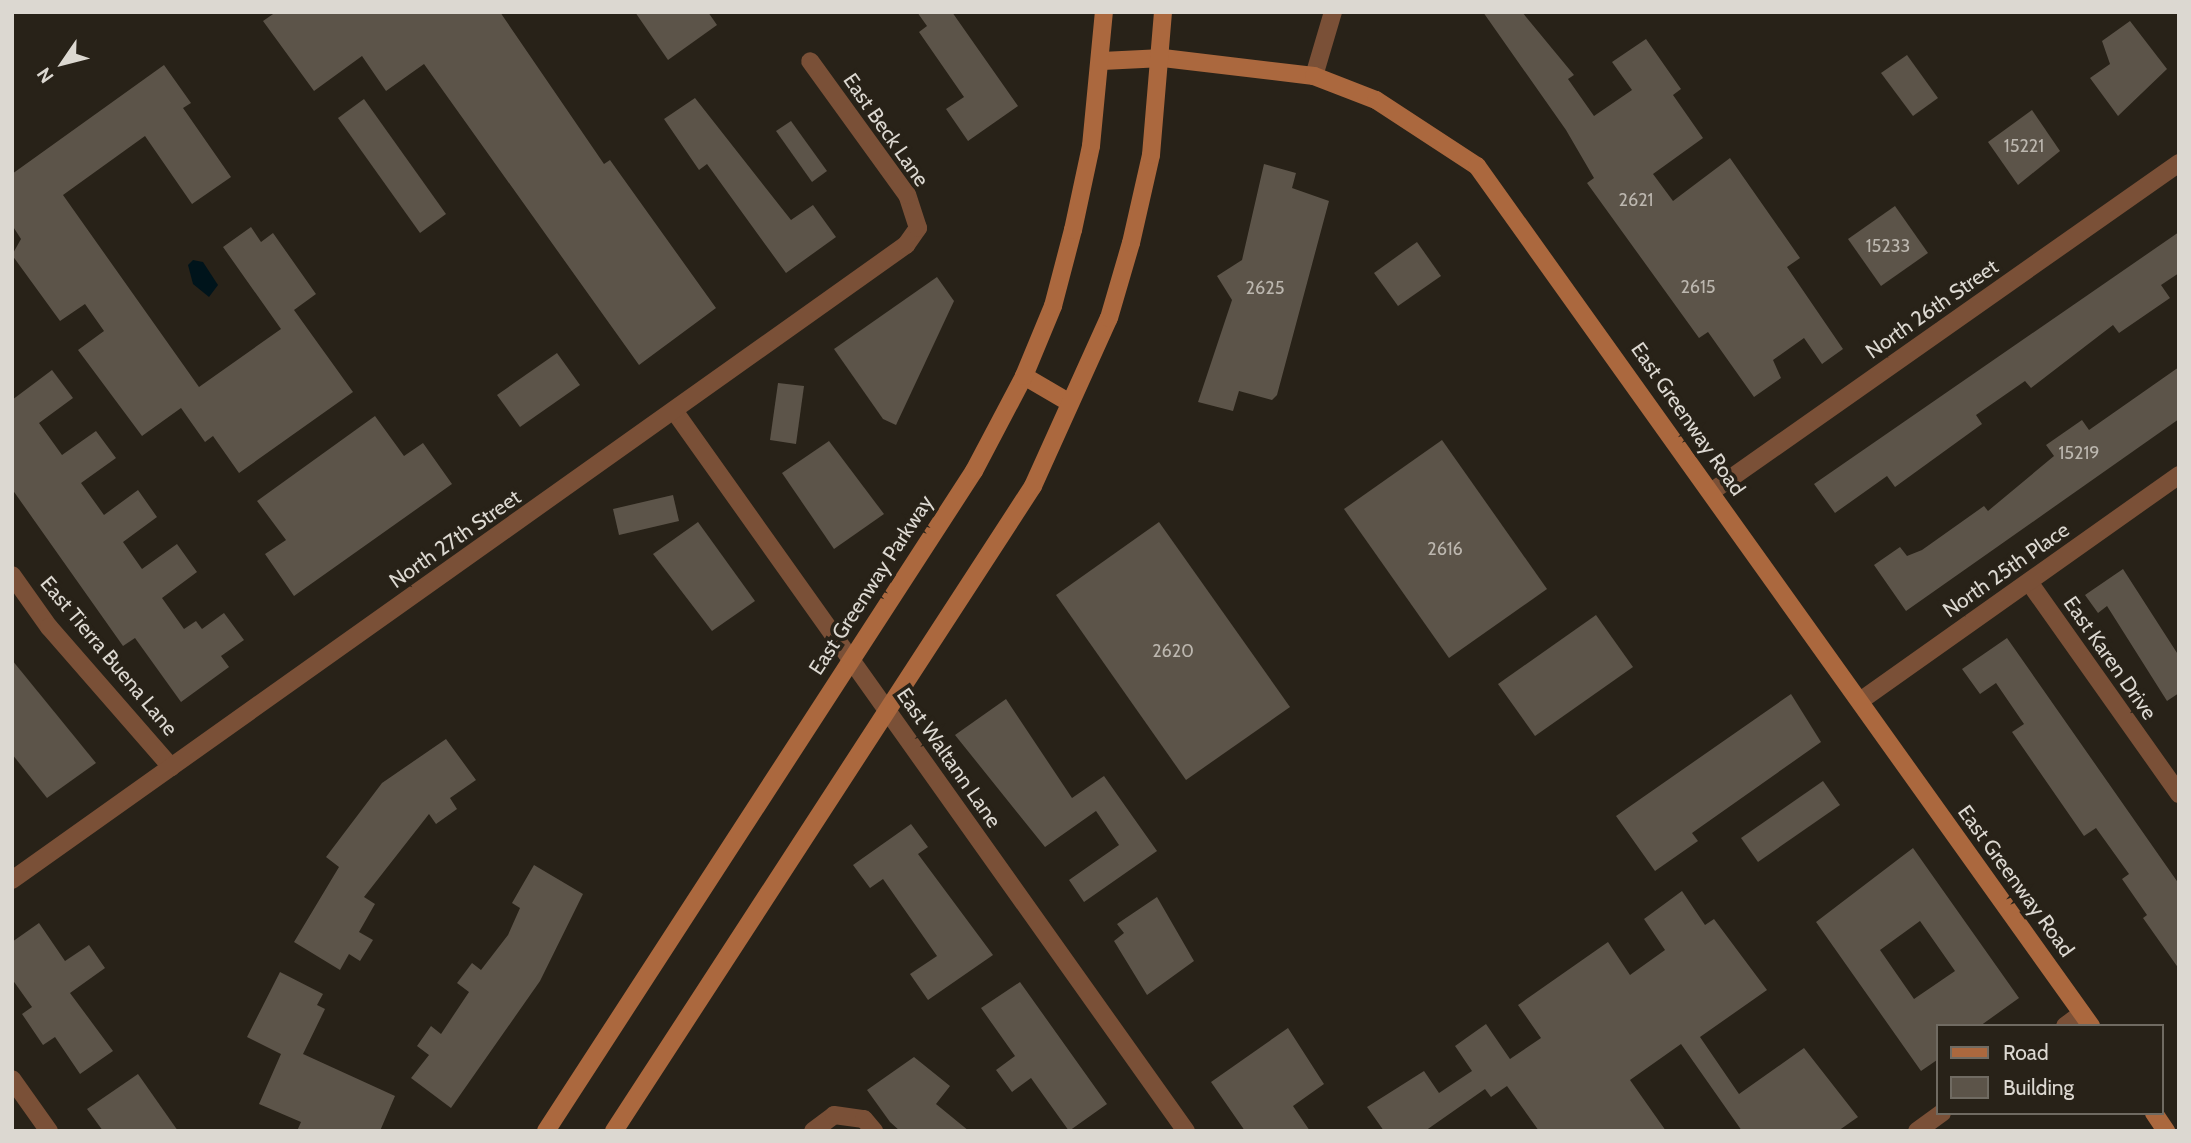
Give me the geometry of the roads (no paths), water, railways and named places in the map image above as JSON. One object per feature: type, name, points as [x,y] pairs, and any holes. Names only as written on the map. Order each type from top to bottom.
[{"type":"main road","name":"East Greenway Parkway","points":[[546,1131],[850,657],[974,471],[1024,376],[1053,306],[1073,230],[1102,61],[1104,12]]},
{"type":"main road","points":[[614,1131],[1033,486],[1109,318],[1131,243],[1163,58],[1163,12]]},
{"type":"main road","name":"East Greenway Road","points":[[1102,61],[1163,58],[1314,76],[1376,100],[1477,166],[2087,1019]]},
{"type":"main road","points":[[1024,376],[1070,403]]},
{"type":"main road","points":[[2155,1115],[2166,1131]]},
{"type":"street","points":[[1314,76],[1333,12]]},
{"type":"street","name":"East Beck Lane","points":[[810,61],[907,194],[918,228]]},
{"type":"street","name":"North 26th Street","points":[[1711,492],[2179,163]]},
{"type":"street","name":"North 27th Street","points":[[12,880],[675,412],[906,245],[918,228]]},
{"type":"street","name":"East Waltann Lane","points":[[675,412],[1186,1131]]},
{"type":"street","name":"North 25th Place","points":[[1860,701],[2179,475]]},
{"type":"street","name":"East Tierra Buena Lane","points":[[12,575],[48,627],[172,767]]},
{"type":"street","name":"East Karen Drive","points":[[2029,582],[2179,794]]},
{"type":"street","points":[[12,1079],[49,1131]]},
{"type":"street","points":[[813,1131],[834,1115],[864,1119],[874,1131]]},
{"type":"street","points":[[1917,1131],[1939,1115]]},
{"type":"water","points":[[193,260],[203,262],[218,285],[209,297],[193,284],[188,265]]}]
